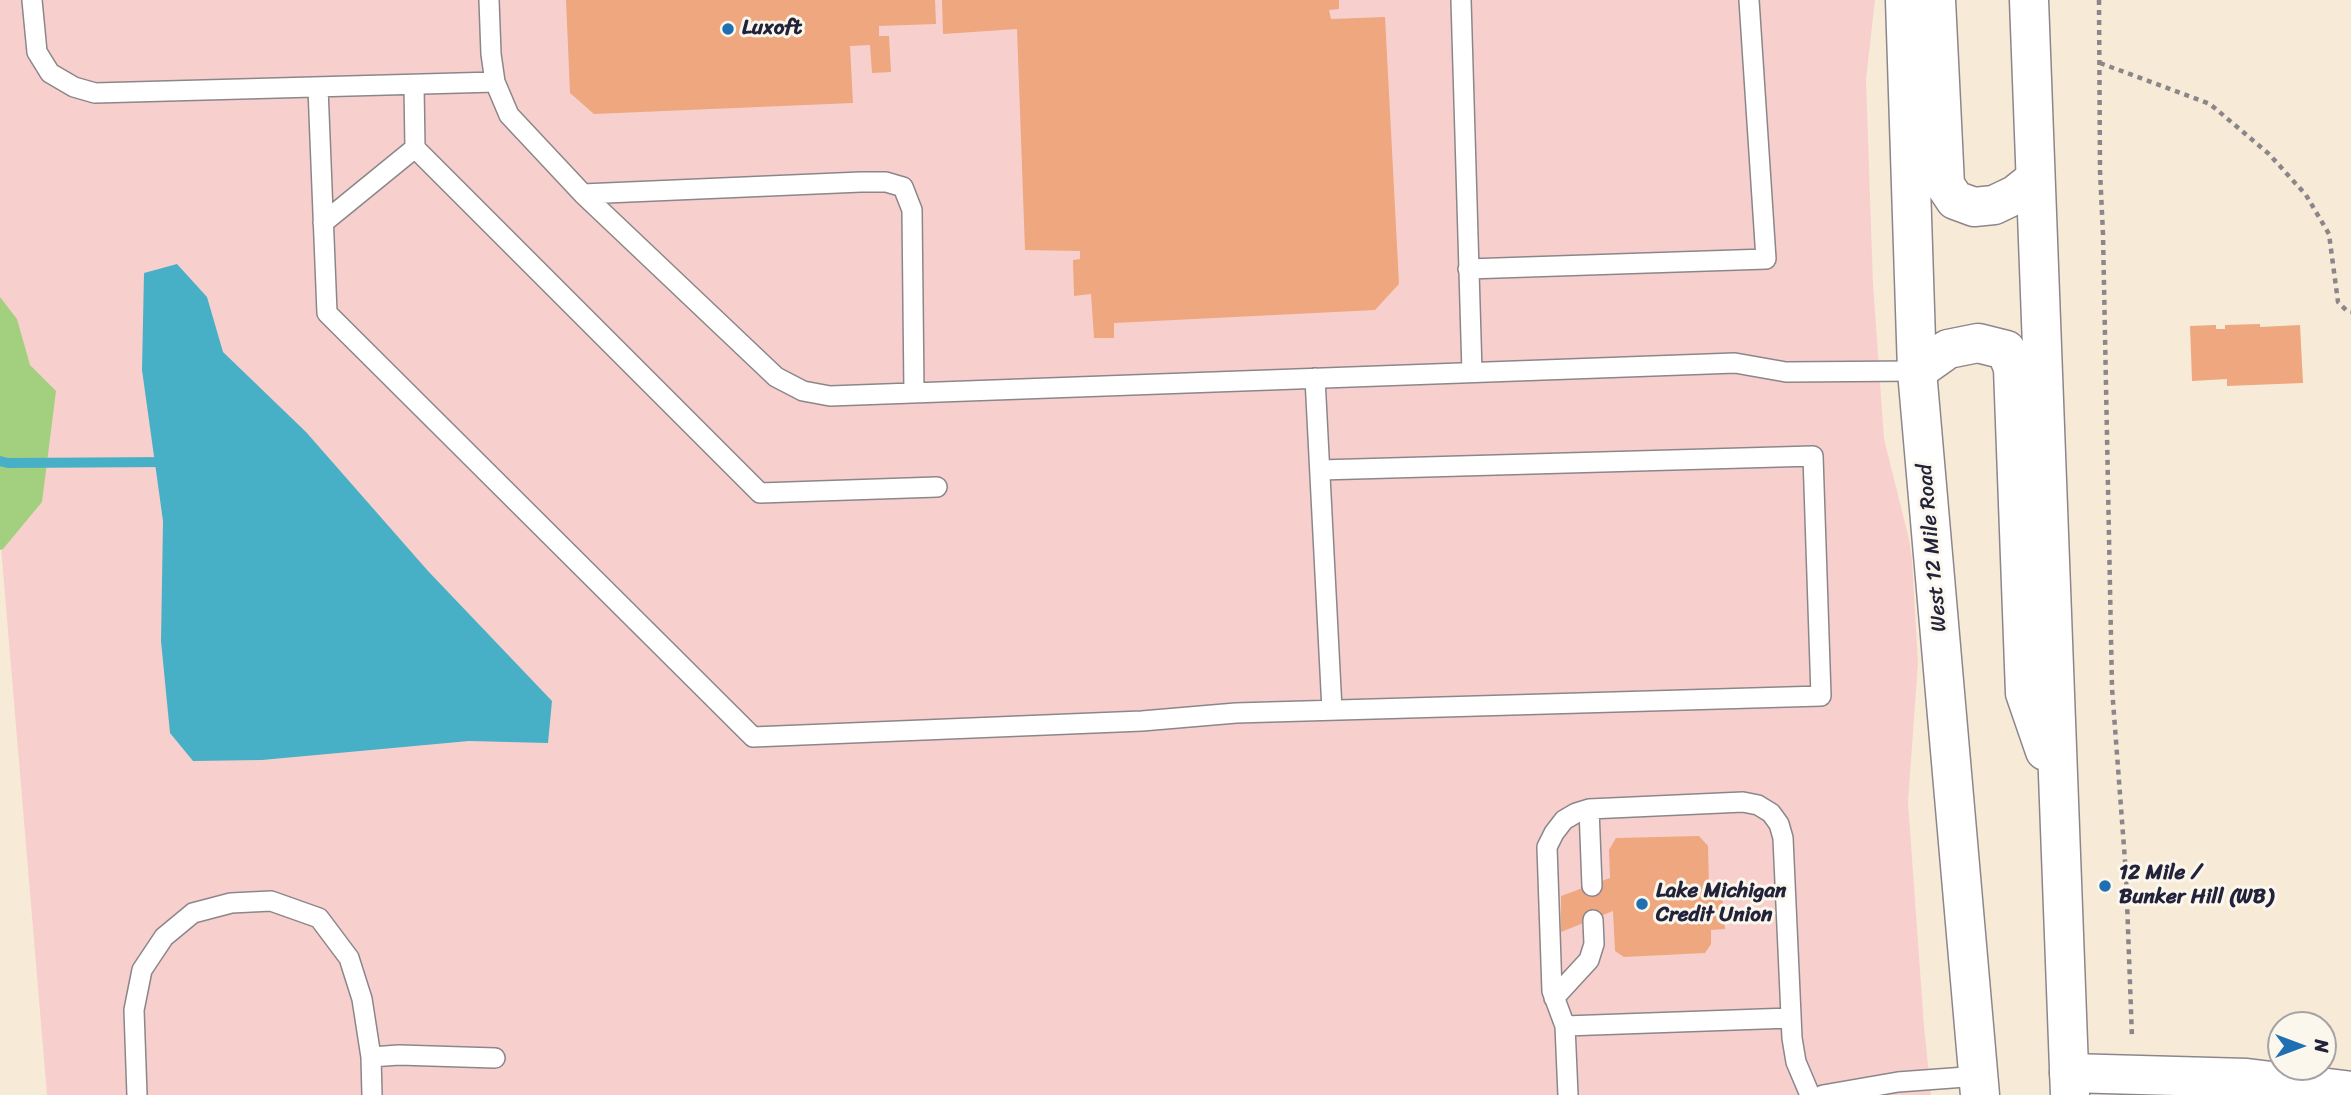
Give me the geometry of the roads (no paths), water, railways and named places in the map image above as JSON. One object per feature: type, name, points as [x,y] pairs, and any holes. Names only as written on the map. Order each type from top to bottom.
[{"type":"main road","name":"West 12 Mile Road","points":[[1905,0],[1917,371],[1979,1085]]},
{"type":"main road","points":[[1936,0],[1945,185],[1955,200],[1974,207],[1994,205],[2015,195],[2035,179]]},
{"type":"main road","points":[[2029,0],[2070,1084],[2136,1075],[2247,1078],[2351,1091]]},
{"type":"main road","points":[[1917,371],[1948,349],[1978,343],[2006,350],[2013,368],[2025,693],[2057,786]]},
{"type":"lane","points":[[32,0],[37,52],[50,74],[74,87],[95,93],[495,82]]},
{"type":"lane","points":[[489,0],[495,82],[509,115],[583,194],[776,377],[803,391],[830,396],[1735,363],[1786,372],[1917,371]]},
{"type":"lane","points":[[1461,0],[1472,372]]},
{"type":"lane","points":[[1468,269],[1766,259],[1748,0]]},
{"type":"lane","points":[[414,86],[415,148],[761,493],[937,487]]},
{"type":"lane","points":[[318,88],[327,313],[753,737],[1064,724],[1236,713],[1821,696],[1814,456],[1320,470]]},
{"type":"lane","points":[[323,223],[415,148]]},
{"type":"lane","points":[[583,194],[861,182],[886,182],[903,187],[912,210],[914,393]]},
{"type":"lane","points":[[1315,378],[1332,710]]},
{"type":"lane","points":[[1568,1095],[1565,1026],[1552,991],[1547,848],[1564,820],[1589,809],[1743,802],[1758,805],[1770,813],[1779,824],[1783,838],[1790,1018],[1796,1062],[1810,1095]]},
{"type":"lane","points":[[1589,809],[1592,886]]},
{"type":"lane","points":[[137,1095],[134,1010],[142,970],[164,937],[193,913],[231,903],[271,901],[319,918],[349,958],[362,999],[371,1057],[372,1095]]},
{"type":"lane","points":[[1554,998],[1589,960],[1594,944],[1593,920]]},
{"type":"lane","points":[[1565,1026],[1790,1018]]},
{"type":"lane","points":[[371,1057],[400,1055],[495,1058]]},
{"type":"lane","points":[[1823,1095],[1898,1082],[1979,1085]]},
{"type":"water","points":[[177,264],[207,297],[223,352],[306,432],[428,571],[552,701],[548,743],[469,741],[262,760],[193,761],[170,733],[161,641],[163,521],[142,370],[144,273]]},
{"type":"waterway","points":[[0,461],[169,462]]},
{"type":"place","name":"Luxoft","points":[[728,29]]},
{"type":"place","name":"12 Mile / Bunker Hill (WB)","points":[[2105,886]]},
{"type":"place","name":"Lake Michigan Credit Union","points":[[1642,904]]}]
